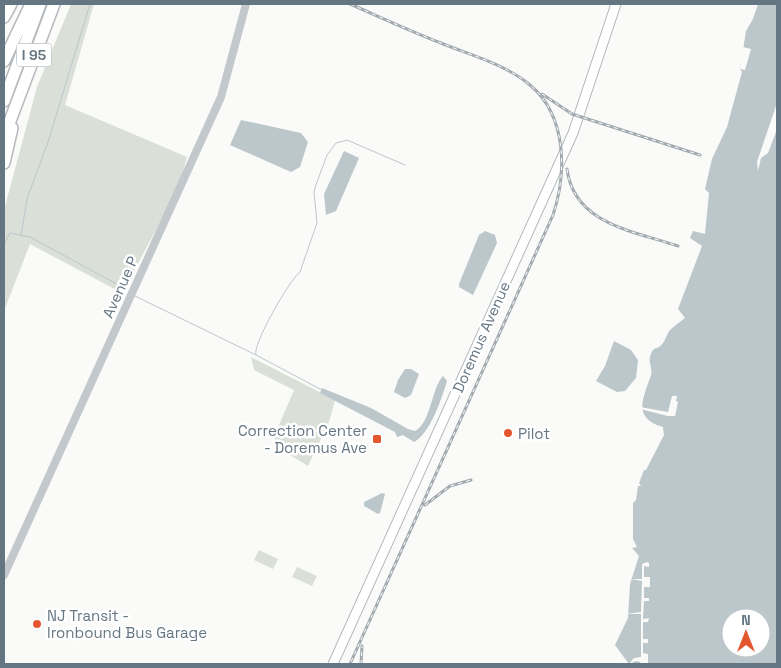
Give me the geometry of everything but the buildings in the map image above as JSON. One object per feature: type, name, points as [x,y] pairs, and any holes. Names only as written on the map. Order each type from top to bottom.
[{"type":"highway","points":[[4,17],[11,4]]},
{"type":"highway","name":"I 95","points":[[4,61],[31,4]]},
{"type":"highway","name":"I 95","points":[[4,101],[40,4]]},
{"type":"highway","name":"I 95","points":[[4,137],[54,4]]},
{"type":"highway","name":"I 95","points":[[4,163],[16,107]]},
{"type":"main road","name":"Doremus Avenue","points":[[333,664],[573,133],[616,4]]},
{"type":"street","name":"Avenue P","points":[[4,575],[221,97],[246,4]]},
{"type":"shaded area","points":[[71,4],[94,4],[65,105],[187,157],[178,189],[122,293],[30,244],[4,311],[4,210],[37,87]]},
{"type":"shaded area","points":[[758,4],[777,4],[777,664],[629,664],[615,645],[628,618],[630,584],[639,556],[632,548],[637,547],[633,539],[633,503],[636,500],[638,486],[641,486],[639,483],[644,470],[646,470],[664,435],[663,427],[653,423],[643,412],[643,399],[651,375],[650,357],[653,350],[663,343],[670,330],[685,318],[678,309],[702,246],[690,238],[693,231],[705,234],[709,193],[705,189],[712,159],[727,127],[742,72],[740,69],[746,31],[753,19]]},
{"type":"shaded area","points":[[241,120],[301,133],[308,142],[300,167],[291,172],[230,145]]},
{"type":"shaded area","points":[[344,151],[359,158],[336,211],[326,215],[324,194]]},
{"type":"shaded area","points":[[485,231],[495,235],[497,243],[473,295],[459,287],[459,284],[479,235]]},
{"type":"shaded area","points":[[614,341],[631,350],[638,360],[636,378],[625,391],[617,392],[596,381],[605,366]]},
{"type":"shaded area","points":[[251,357],[335,400],[329,422],[308,466],[277,447],[274,437],[294,390],[254,370]]},
{"type":"shaded area","points":[[405,369],[411,369],[419,374],[411,395],[405,398],[394,392],[398,380]]},
{"type":"shaded area","points":[[443,376],[447,381],[435,415],[420,438],[414,442],[403,435],[397,437],[395,432],[320,393],[322,388],[371,408],[415,431],[420,427],[428,414],[436,389]]},
{"type":"shaded area","points":[[382,493],[385,494],[380,513],[378,514],[364,506],[364,502]]},
{"type":"shaded area","points":[[259,550],[278,559],[273,569],[254,560]]},
{"type":"shaded area","points":[[297,567],[317,576],[312,586],[292,577]]},
{"type":"pier","points":[[743,47],[751,49],[745,70],[740,69]]},
{"type":"pier","points":[[777,103],[777,129],[768,153],[761,158],[758,171],[757,162]]},
{"type":"pier","points":[[672,396],[677,396],[676,401],[678,402],[675,416],[640,409],[640,407],[668,412]]},
{"type":"pier","points":[[647,562],[649,567],[644,566],[644,577],[650,577],[650,587],[644,587],[644,598],[649,598],[649,601],[644,601],[643,619],[649,618],[648,622],[643,622],[643,639],[648,639],[648,643],[643,643],[643,653],[648,654],[648,663],[641,664],[636,661],[629,664],[634,658],[641,657],[641,614],[626,614],[641,612],[642,581],[631,579],[642,579],[642,564]]},
{"type":"waterway","points":[[21,235],[27,199],[48,142],[90,4]]},
{"type":"waterway","points":[[322,390],[256,355],[256,349],[273,312],[288,287],[300,272],[317,223],[314,192],[327,155],[336,143],[347,140],[405,165]]},
{"type":"waterway","points":[[4,243],[10,233],[30,237],[124,288]]},
{"type":"waterway","points":[[135,296],[256,355]]},
{"type":"railway","points":[[350,4],[510,71],[530,85],[551,112],[561,146],[562,164],[558,199],[553,215],[350,664]]},
{"type":"railway","points":[[542,94],[572,114],[700,155]]},
{"type":"railway","points":[[567,169],[572,187],[581,202],[593,214],[625,230],[678,246]]},
{"type":"railway","points":[[425,505],[450,486],[471,480]]},
{"type":"railway","points":[[361,664],[362,646]]},
{"type":"place","name":"Pilot","points":[[508,433]]},
{"type":"place","name":"Correction Center - Doremus Ave","points":[[377,439]]},
{"type":"place","name":"NJ Transit - Ironbound Bus Garage","points":[[37,624]]}]
